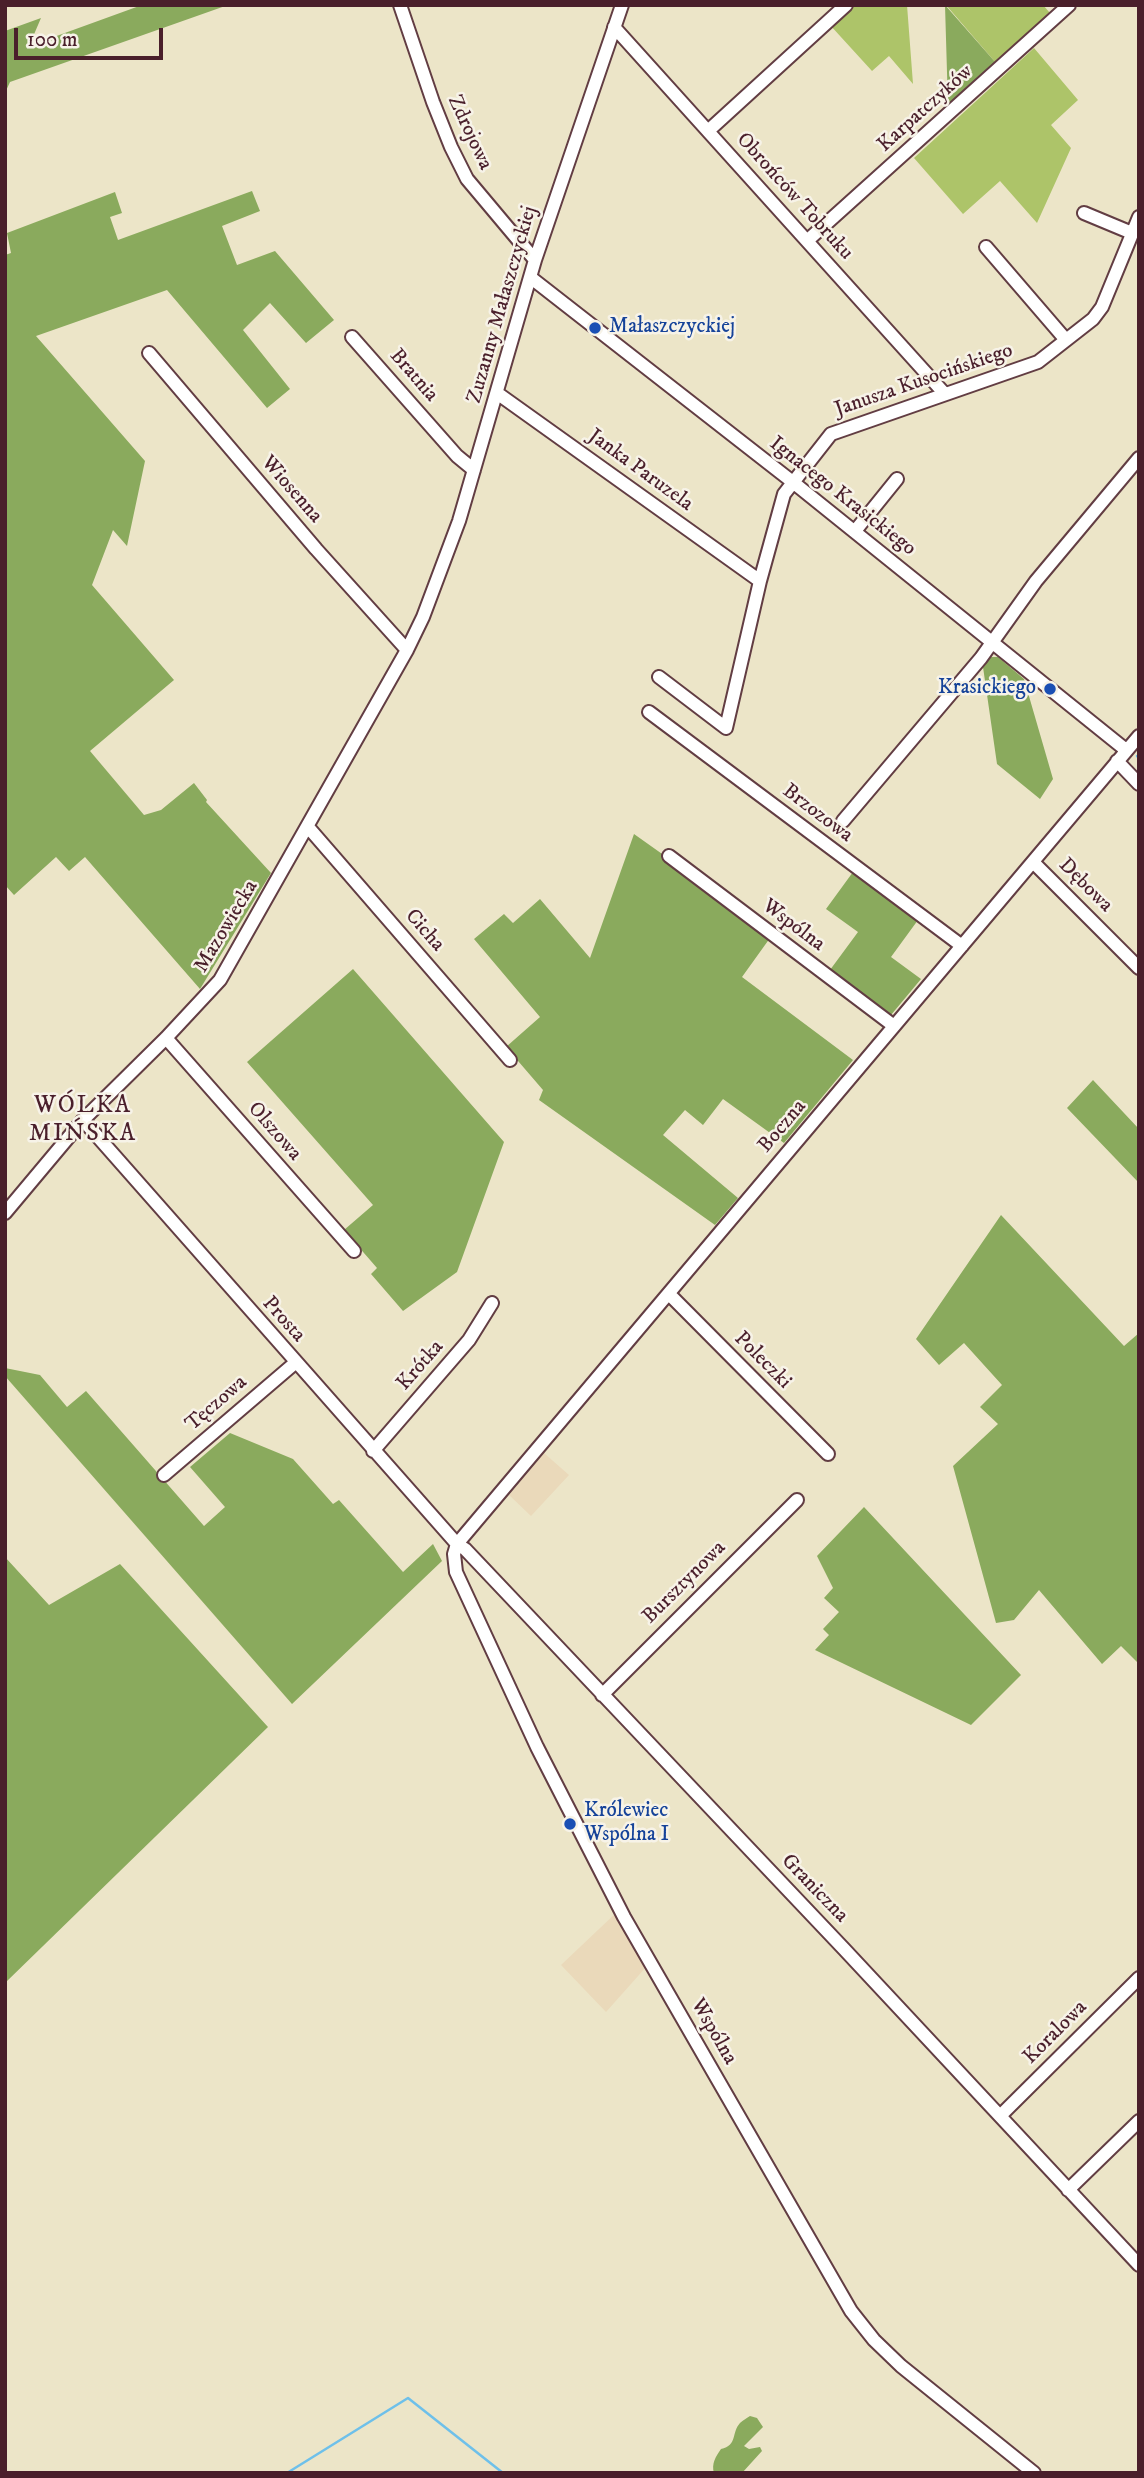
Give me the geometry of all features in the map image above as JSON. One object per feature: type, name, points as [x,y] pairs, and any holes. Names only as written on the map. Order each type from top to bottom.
[{"type":"street","name":"Zdrojowa","points":[[400,5],[433,102],[467,179],[535,260]]},
{"type":"street","name":"Zuzanny Małaszczyckiej","points":[[423,617],[459,521],[535,260],[622,5]]},
{"type":"street","points":[[708,131],[846,5]]},
{"type":"street","name":"Karpatczyków","points":[[808,240],[1069,5]]},
{"type":"street","name":"Obrońców Tobruku","points":[[614,27],[944,393]]},
{"type":"street","points":[[1084,213],[1132,233]]},
{"type":"street","name":"Janusza Kusocińskiego","points":[[659,677],[726,728],[760,581],[784,494],[831,434],[1038,362],[1093,319],[1102,307],[1139,217]]},
{"type":"street","points":[[986,247],[1066,340]]},
{"type":"street","name":"Ignacego Krasickiego","points":[[530,277],[855,531],[1126,750]]},
{"type":"street","name":"Bratnia","points":[[352,337],[457,456],[474,470]]},
{"type":"street","name":"Wiosenna","points":[[149,353],[316,549],[407,650]]},
{"type":"street","name":"Janka Paruzela","points":[[497,393],[760,581]]},
{"type":"street","points":[[843,821],[992,643],[1036,581],[1139,458]]},
{"type":"street","points":[[855,531],[897,479]]},
{"type":"street","name":"Mazowiecka","points":[[5,1213],[83,1120],[220,980],[407,650],[423,617]]},
{"type":"street","name":"Brzozowa","points":[[649,712],[962,946]]},
{"type":"street","name":"Boczna","points":[[457,1545],[1139,736]]},
{"type":"street","points":[[1117,761],[1139,785]]},
{"type":"street","name":"Cicha","points":[[308,827],[510,1060]]},
{"type":"street","name":"Wspólna","points":[[670,856],[894,1026]]},
{"type":"street","name":"Dębowa","points":[[1033,862],[1139,968]]},
{"type":"street","name":"Olszowa","points":[[166,1038],[354,1251]]},
{"type":"street","name":"Prosta","points":[[83,1120],[457,1545]]},
{"type":"street","name":"Poleczki","points":[[669,1294],[828,1454]]},
{"type":"street","name":"Krótka","points":[[373,1451],[469,1340],[492,1303]]},
{"type":"street","name":"Tęczowa","points":[[164,1475],[295,1363]]},
{"type":"street","name":"Bursztynowa","points":[[602,1695],[797,1500]]},
{"type":"street","name":"Wspólna","points":[[457,1545],[454,1554],[456,1572],[537,1747],[618,1905],[851,2311],[874,2340],[901,2365],[1034,2473]]},
{"type":"street","name":"Graniczna","points":[[457,1545],[465,1549],[1139,2265]]},
{"type":"street","name":"Koralowa","points":[[1000,2116],[1139,1978]]},
{"type":"street","points":[[1068,2190],[1139,2121]]},
{"type":"shaded area","points":[[544,1453],[569,1475],[531,1516],[509,1495]]},
{"type":"shaded area","points":[[618,1911],[647,1966],[606,2012],[561,1965]]},
{"type":"green space","points":[[142,5],[228,5],[10,82],[5,93],[5,31],[41,18],[29,46]]},
{"type":"green space","points":[[851,5],[907,5],[913,84],[889,56],[872,71],[830,25]]},
{"type":"green space","points":[[945,5],[996,63],[948,106]]},
{"type":"green space","points":[[946,5],[1043,5],[1050,13],[996,63]]},
{"type":"green space","points":[[1034,48],[1078,100],[1051,125],[1071,148],[1037,223],[1000,181],[963,214],[914,158]]},
{"type":"green space","points":[[252,191],[260,211],[222,226],[237,265],[275,251],[334,320],[306,343],[270,303],[243,330],[290,389],[267,408],[167,290],[36,336],[145,461],[127,546],[113,530],[92,585],[174,680],[90,751],[144,815],[161,810],[194,783],[206,802],[271,873],[200,989],[85,857],[69,871],[56,857],[14,895],[5,885],[5,255],[11,253],[7,233],[115,192],[122,213],[110,217],[118,240]]},
{"type":"green space","points":[[991,657],[998,657],[1024,679],[1053,779],[1040,799],[997,764],[983,667]]},
{"type":"green space","points":[[634,834],[770,938],[742,977],[853,1060],[784,1143],[723,1099],[703,1125],[685,1110],[663,1135],[738,1198],[715,1225],[539,1100],[543,1090],[506,1047],[540,1017],[474,939],[504,914],[513,923],[540,899],[590,958]]},
{"type":"green space","points":[[853,872],[918,920],[891,957],[921,979],[891,1015],[830,970],[858,932],[826,909]]},
{"type":"green space","points":[[353,969],[504,1142],[457,1272],[403,1311],[371,1274],[377,1268],[344,1230],[373,1205],[247,1062]]},
{"type":"green space","points":[[1093,1080],[1139,1129],[1139,1183],[1067,1108]]},
{"type":"green space","points":[[1001,1215],[1124,1346],[1139,1333],[1139,1664],[1121,1646],[1102,1664],[1039,1590],[1014,1620],[996,1623],[953,1466],[998,1424],[980,1407],[1002,1385],[964,1343],[939,1365],[916,1339]]},
{"type":"green space","points":[[5,1368],[40,1375],[67,1407],[86,1391],[204,1526],[225,1507],[190,1467],[230,1433],[293,1459],[333,1504],[339,1500],[403,1572],[433,1544],[442,1561],[292,1704],[5,1376]]},
{"type":"green space","points":[[864,1507],[1021,1675],[971,1725],[815,1650],[829,1635],[823,1629],[839,1612],[824,1598],[833,1588],[817,1556]]},
{"type":"green space","points":[[5,1557],[49,1605],[120,1564],[268,1727],[5,1983]]},
{"type":"green space","points":[[750,2416],[757,2418],[763,2427],[744,2446],[749,2449],[760,2447],[762,2451],[742,2473],[714,2473],[717,2454],[730,2445],[737,2427]]},
{"type":"waterway","points":[[287,2473],[408,2398],[503,2473]]},
{"type":"place","name":"Małaszczyckiej","points":[[595,328]]},
{"type":"place","name":"Krasickiego","points":[[1050,689]]},
{"type":"place","name":"Królewiec Wspólna I","points":[[570,1824]]},
{"type":"district","name":"WÓLKA MIŃSKA","points":[[83,1121]]}]
